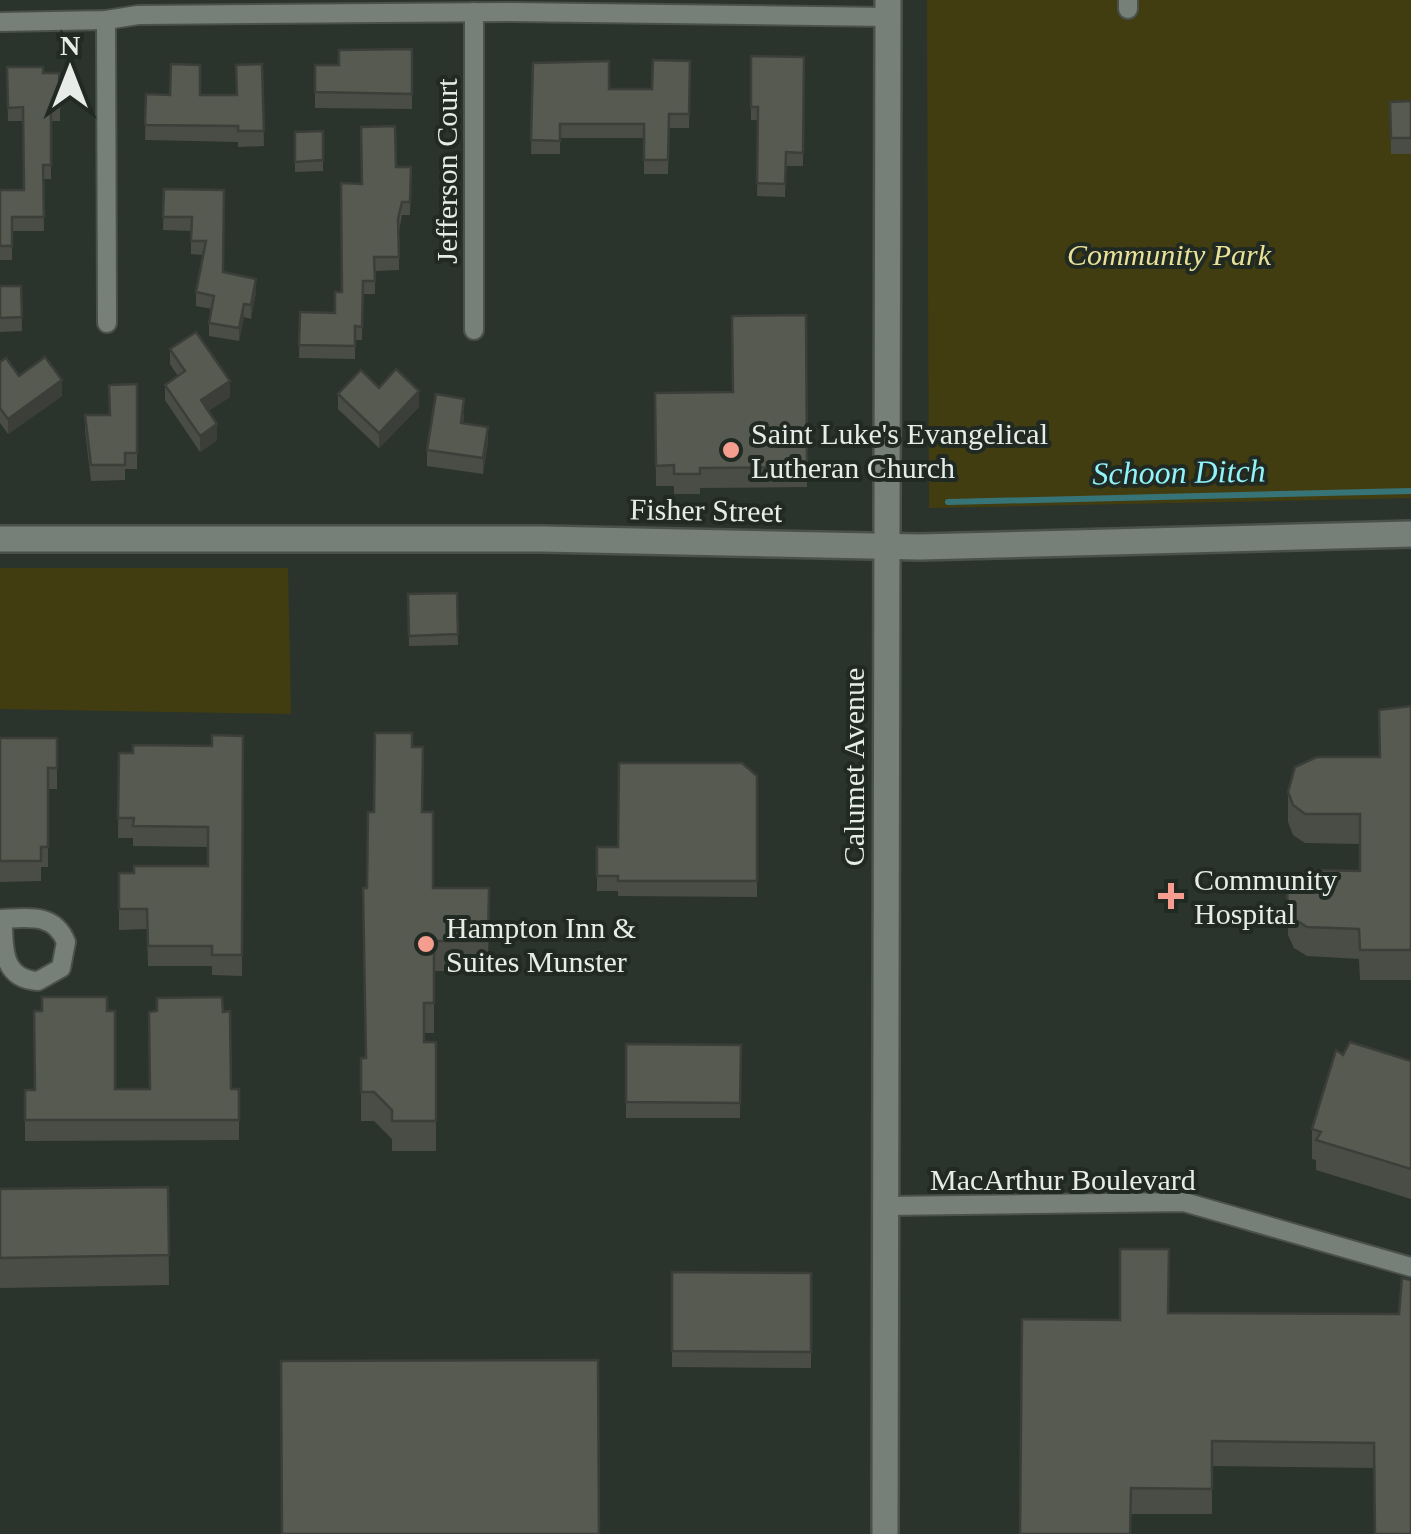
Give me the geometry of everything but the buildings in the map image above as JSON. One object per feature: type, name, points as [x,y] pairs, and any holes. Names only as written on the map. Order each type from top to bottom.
[{"type":"main road","name":"Calumet Avenue","points":[[885,1534],[888,8]]},
{"type":"main road","name":"Fisher Street","points":[[0,539],[543,539],[884,546],[1411,534]]},
{"type":"street","points":[[0,22],[106,20],[138,8],[474,12],[510,6],[888,8]]},
{"type":"street","name":"Jefferson Court","points":[[474,12],[474,330]]},
{"type":"street","points":[[106,20],[108,323]]},
{"type":"street","name":"MacArthur Boulevard","points":[[886,1206],[1184,1202],[1411,1266]]},
{"type":"green space","name":"Community Park","points":[[927,0],[1411,0],[1411,498],[929,508]]},
{"type":"green space","points":[[0,568],[288,568],[291,714],[0,709]]},
{"type":"waterway","name":"Schoon Ditch","points":[[948,502],[1411,491]]},
{"type":"place","name":"Saint Luke's Evangelical Lutheran Church","points":[[731,450]]},
{"type":"place","name":"Community Hospital","points":[[1171,896]]},
{"type":"place","name":"Hampton Inn & Suites Munster","points":[[426,944]]}]
